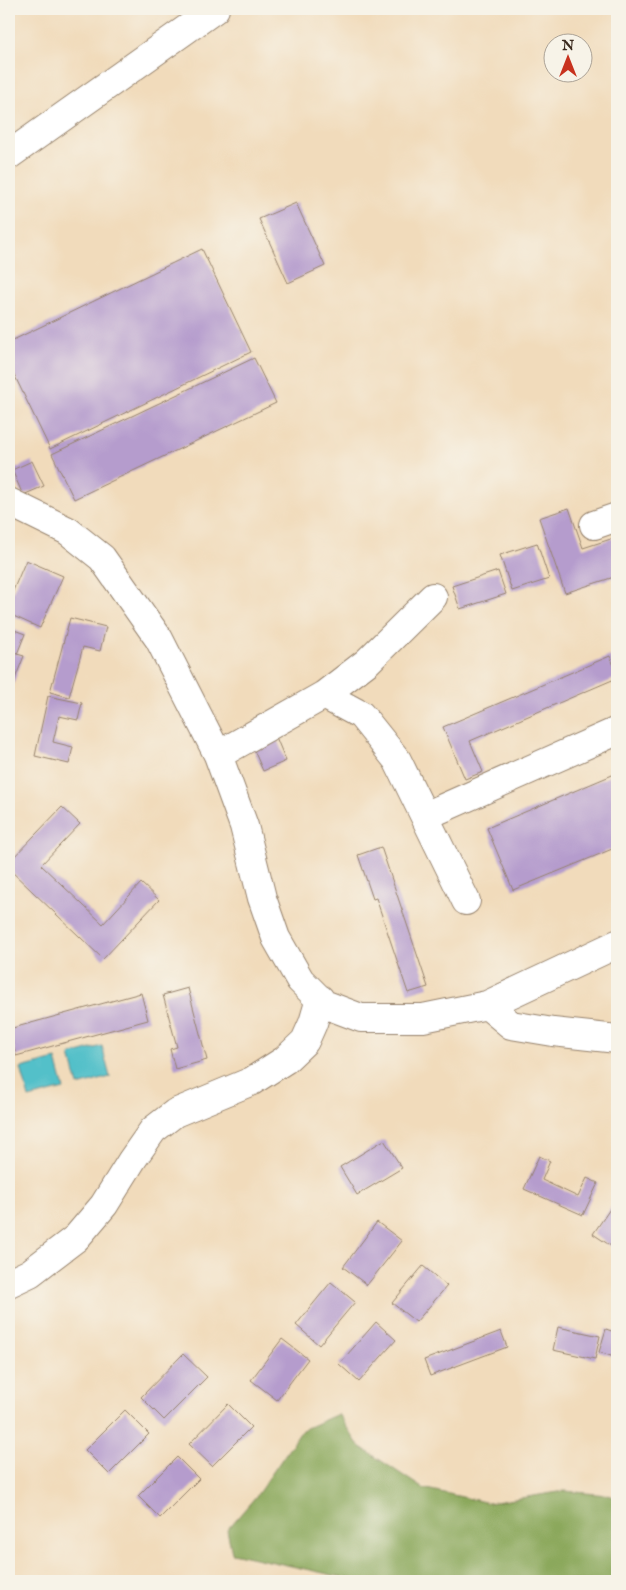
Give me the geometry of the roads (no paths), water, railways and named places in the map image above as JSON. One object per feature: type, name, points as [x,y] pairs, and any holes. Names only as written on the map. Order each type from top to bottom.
[{"type":"street","points":[[9,155],[214,9]]},
{"type":"street","points":[[9,502],[68,531],[102,558],[159,639],[218,755],[244,826],[262,898],[276,938],[300,980],[324,1004],[361,1018],[423,1018],[487,1005],[617,944]]},
{"type":"street","points":[[218,755],[324,695],[367,662],[433,597]]},
{"type":"street","points":[[324,695],[361,715],[397,760],[466,901]]},
{"type":"street","points":[[425,816],[617,731]]},
{"type":"street","points":[[9,1283],[30,1273],[76,1238],[104,1205],[153,1130],[175,1113],[252,1081],[285,1060],[306,1041],[320,1000]]},
{"type":"street","points":[[487,1005],[512,1025],[553,1032],[617,1039]]},
{"type":"water","points":[[102,1046],[110,1077],[78,1086],[70,1055]]},
{"type":"water","points":[[56,1059],[64,1089],[29,1098],[21,1068]]}]
